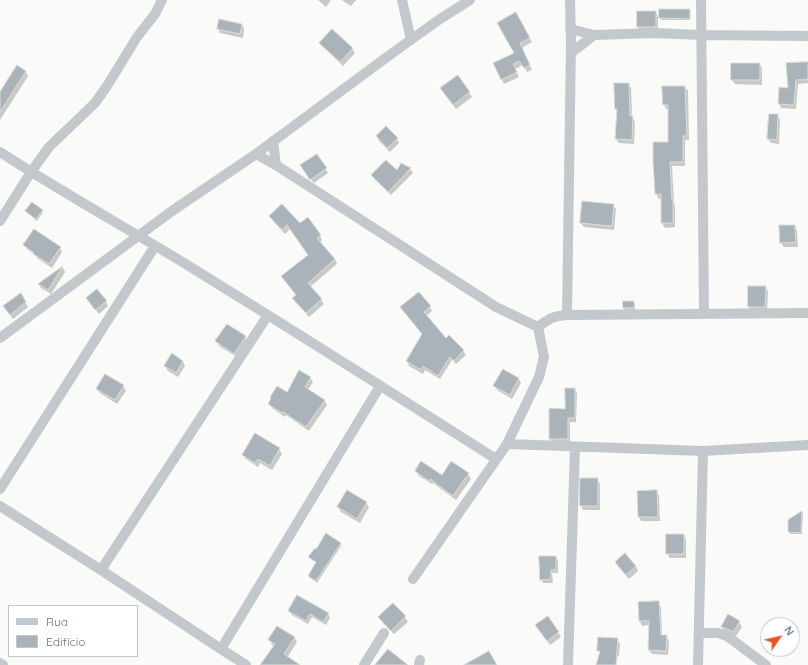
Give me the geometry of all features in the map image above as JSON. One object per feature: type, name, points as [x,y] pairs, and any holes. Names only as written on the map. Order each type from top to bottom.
[{"type":"street","points":[[0,221],[31,172],[49,147],[95,103],[137,37],[155,14],[162,0]]},
{"type":"street","points":[[402,0],[410,40]]},
{"type":"street","points":[[0,338],[190,199],[256,154],[410,40],[470,0]]},
{"type":"street","points":[[567,314],[571,53],[570,0]]},
{"type":"street","points":[[701,0],[704,313]]},
{"type":"street","points":[[570,29],[594,35],[654,32],[701,35],[808,36]]},
{"type":"street","points":[[571,53],[594,35]]},
{"type":"street","points":[[273,141],[276,166]]},
{"type":"street","points":[[0,152],[268,315],[496,459]]},
{"type":"street","points":[[256,154],[496,307],[538,327]]},
{"type":"street","points":[[0,489],[155,246]]},
{"type":"street","points":[[538,327],[550,318],[557,315],[567,314],[808,313]]},
{"type":"street","points":[[101,570],[268,315]]},
{"type":"street","points":[[413,579],[507,444],[539,377],[544,357],[538,327]]},
{"type":"street","points":[[221,649],[380,386]]},
{"type":"street","points":[[507,444],[703,451],[808,445]]},
{"type":"street","points":[[568,665],[575,447]]},
{"type":"street","points":[[698,665],[703,451]]},
{"type":"street","points":[[0,506],[246,665]]},
{"type":"street","points":[[364,665],[384,633]]},
{"type":"street","points":[[699,633],[718,633],[727,636],[766,665]]},
{"type":"building","points":[[659,9],[690,9],[690,19],[659,18]]},
{"type":"building","points":[[637,11],[656,11],[656,27],[637,27]]},
{"type":"building","points":[[516,12],[530,38],[520,43],[530,65],[524,68],[519,61],[513,64],[517,72],[501,80],[493,63],[514,53],[497,23]]},
{"type":"building","points":[[219,19],[242,24],[240,34],[217,29]]},
{"type":"building","points":[[332,29],[353,48],[340,62],[319,43]]},
{"type":"building","points":[[808,62],[808,79],[796,80],[794,105],[778,104],[779,87],[788,88],[786,63]]},
{"type":"building","points":[[731,63],[760,63],[760,80],[731,80]]},
{"type":"building","points":[[17,65],[26,71],[0,112],[0,92]]},
{"type":"building","points":[[458,75],[470,92],[453,105],[440,88]]},
{"type":"building","points":[[614,83],[629,83],[630,116],[633,116],[632,140],[615,139],[617,109],[615,109]]},
{"type":"building","points":[[662,86],[685,86],[687,136],[683,136],[683,162],[670,162],[673,223],[661,223],[661,194],[655,194],[653,142],[668,142],[668,105],[663,105]]},
{"type":"building","points":[[769,114],[778,114],[777,140],[767,139]]},
{"type":"building","points":[[386,126],[398,138],[387,148],[376,136]]},
{"type":"building","points":[[317,154],[327,168],[310,180],[300,165]]},
{"type":"building","points":[[386,160],[397,170],[401,163],[411,168],[388,192],[371,175]]},
{"type":"building","points":[[582,201],[614,204],[612,226],[580,223]]},
{"type":"building","points":[[32,202],[43,210],[36,219],[25,211]]},
{"type":"building","points":[[282,204],[300,223],[308,217],[321,235],[317,238],[335,259],[308,283],[322,299],[306,313],[292,298],[296,295],[281,276],[308,255],[287,225],[282,230],[269,216]]},
{"type":"building","points":[[779,225],[795,225],[796,242],[780,243]]},
{"type":"building","points":[[34,229],[61,247],[49,264],[33,254],[34,253],[23,245]]},
{"type":"building","points":[[63,266],[48,290],[38,284]]},
{"type":"building","points":[[748,286],[766,286],[765,307],[748,307]]},
{"type":"building","points":[[97,289],[107,301],[95,310],[86,298]]},
{"type":"building","points":[[419,292],[431,306],[424,312],[446,338],[449,335],[464,350],[454,361],[450,357],[438,376],[423,366],[421,370],[406,361],[422,334],[400,307]]},
{"type":"building","points":[[21,293],[26,302],[10,315],[3,306]]},
{"type":"building","points":[[623,301],[634,301],[634,308],[623,308]]},
{"type":"building","points":[[227,324],[246,336],[234,354],[215,341]]},
{"type":"building","points":[[172,353],[183,361],[176,373],[164,366]]},
{"type":"building","points":[[503,369],[519,378],[510,395],[493,386]]},
{"type":"building","points":[[299,370],[311,377],[305,387],[325,400],[306,427],[268,404],[271,398],[270,397],[277,386],[287,392]]},
{"type":"building","points":[[105,374],[124,385],[115,400],[96,389]]},
{"type":"building","points":[[565,388],[575,388],[575,418],[568,418],[568,439],[549,439],[549,408],[565,409]]},
{"type":"building","points":[[255,433],[280,448],[270,466],[258,459],[255,463],[242,455]]},
{"type":"building","points":[[421,461],[442,475],[451,461],[469,473],[453,496],[430,479],[429,481],[415,471]]},
{"type":"building","points":[[580,478],[598,478],[598,506],[580,506]]},
{"type":"building","points":[[347,490],[367,502],[357,519],[337,507]]},
{"type":"building","points":[[657,490],[658,517],[638,517],[637,491]]},
{"type":"building","points":[[802,511],[801,533],[788,532],[788,520]]},
{"type":"building","points":[[326,533],[341,543],[316,581],[308,576],[316,562],[308,557],[315,548],[316,549]]},
{"type":"building","points":[[666,534],[684,534],[684,554],[666,554]]},
{"type":"building","points":[[625,553],[636,566],[626,575],[615,562]]},
{"type":"building","points":[[539,556],[556,556],[556,570],[551,570],[551,579],[540,580]]},
{"type":"building","points":[[297,595],[329,613],[323,622],[310,614],[306,621],[288,611]]},
{"type":"building","points":[[659,601],[661,635],[667,635],[666,651],[648,650],[649,621],[639,621],[638,602]]},
{"type":"building","points":[[393,603],[406,616],[391,631],[378,617]]},
{"type":"building","points":[[728,614],[740,621],[733,632],[721,627]]},
{"type":"building","points":[[548,616],[559,632],[547,641],[535,625]]},
{"type":"building","points":[[277,626],[295,637],[284,654],[300,665],[260,665],[275,644],[268,640]]},
{"type":"building","points":[[598,637],[618,638],[616,665],[596,665],[600,651],[597,651]]},
{"type":"building","points":[[388,649],[408,665],[375,665]]},
{"type":"building","points":[[489,651],[497,665],[464,665]]}]
